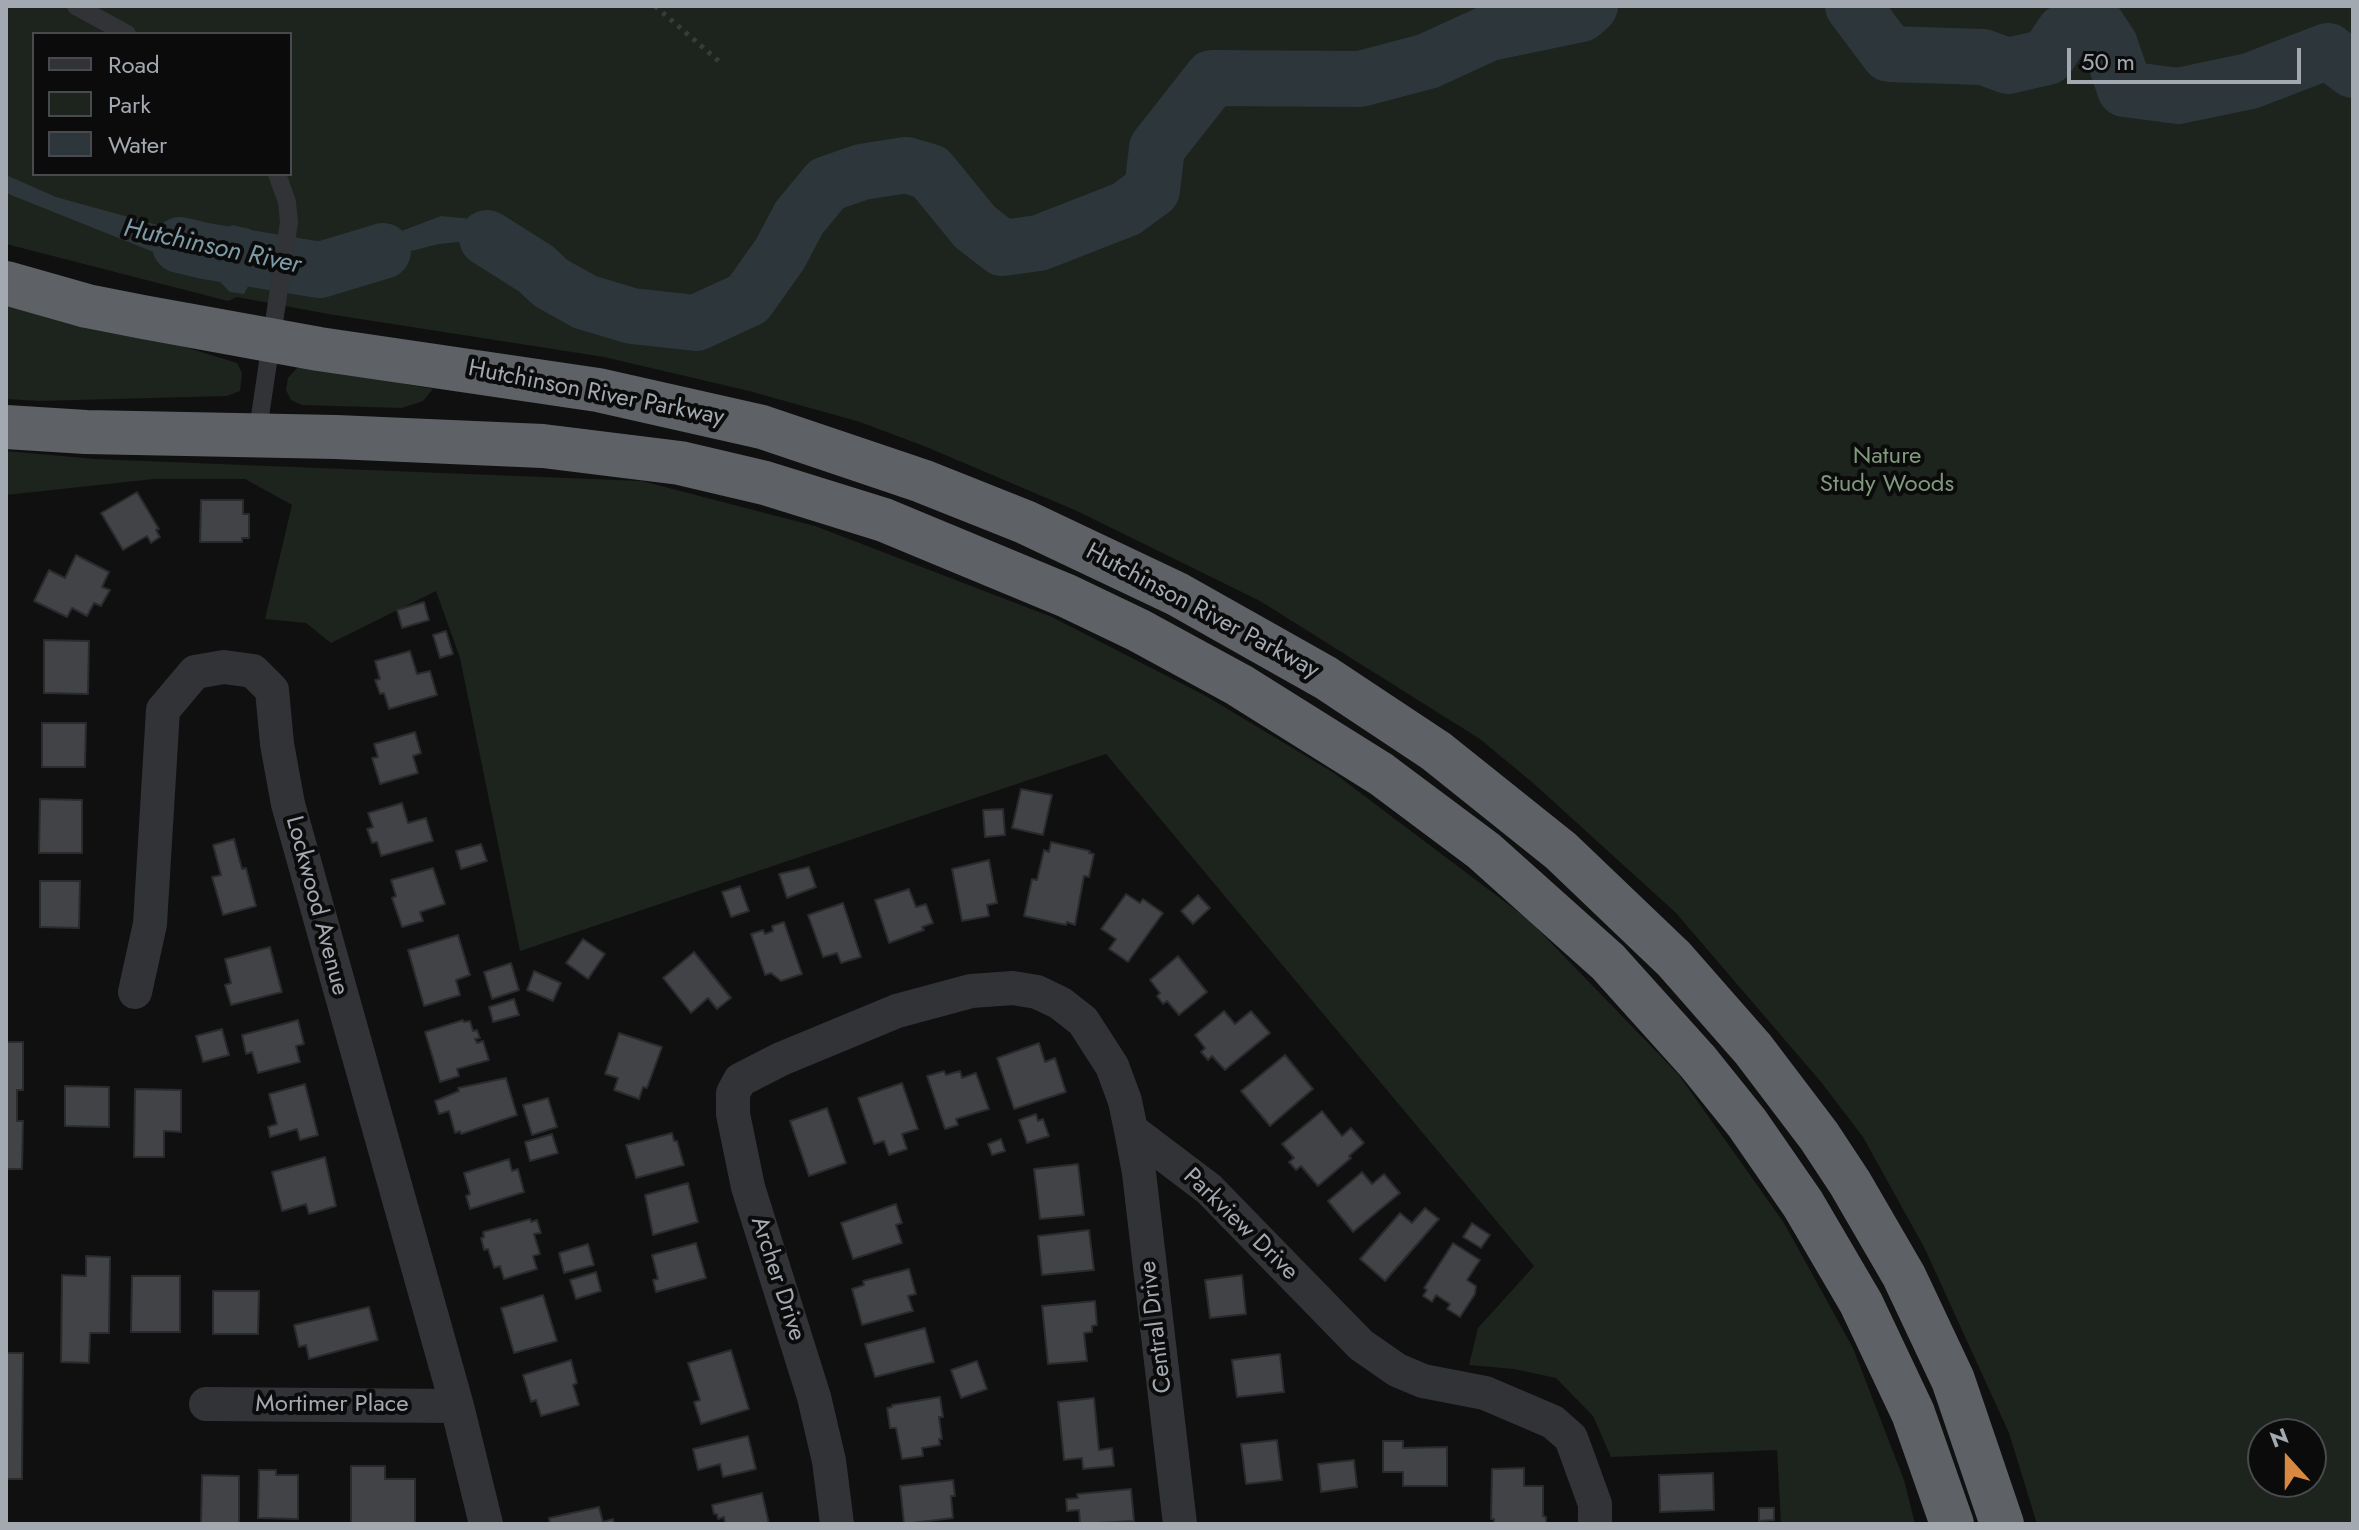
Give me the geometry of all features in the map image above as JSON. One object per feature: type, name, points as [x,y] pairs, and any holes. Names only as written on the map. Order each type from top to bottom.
[{"type":"highway","name":"Hutchinson River Parkway","points":[[6,283],[87,306],[274,324],[654,401],[762,427],[868,462],[1025,522],[1165,588],[1289,655],[1436,751],[1561,851],[1641,925],[1719,1009],[1819,1136],[1877,1228],[1930,1328],[1953,1380],[2002,1524]]},
{"type":"highway","name":"Hutchinson River Parkway","points":[[6,427],[543,446],[680,463],[765,483],[884,520],[1067,596],[1189,657],[1341,747],[1484,851],[1567,924],[1642,998],[1729,1101],[1803,1204],[1861,1303],[1913,1413],[1952,1524]]},
{"type":"street","name":"Lockwood Avenue","points":[[135,992],[150,924],[163,710],[195,672],[224,667],[253,671],[272,690],[277,744],[288,804],[457,1406],[486,1524]]},
{"type":"street","name":"Archer Drive","points":[[837,1524],[829,1461],[814,1397],[748,1187],[733,1114],[733,1093],[740,1080],[781,1059],[897,1011],[971,991],[1013,988],[1037,992],[1060,1003],[1083,1021],[1112,1066],[1125,1101],[1131,1130]]},
{"type":"street","name":"Central Drive","points":[[1131,1130],[1139,1173],[1180,1524]]},
{"type":"street","name":"Parkview Drive","points":[[1131,1130],[1209,1189],[1361,1345],[1397,1370],[1423,1381],[1485,1393],[1553,1422],[1571,1438],[1595,1504],[1595,1524]]},
{"type":"street","name":"Mortimer Place","points":[[206,1404],[457,1406]]},
{"type":"lane","points":[[76,6],[123,32]]},
{"type":"lane","points":[[257,436],[289,222],[278,176]]},
{"type":"path","points":[[655,6],[721,63]]},
{"type":"green space","name":"Nature Study Woods","points":[[6,6],[2353,6],[2353,1524],[2037,1524],[2009,1433],[1925,1249],[1863,1137],[1821,1082],[1676,913],[1533,783],[1480,739],[1260,601],[1077,511],[860,422],[749,391],[604,357],[237,297],[228,301],[6,244]]},
{"type":"green space","points":[[6,302],[146,335],[237,363],[242,373],[240,391],[227,396],[39,401],[6,399]]},
{"type":"green space","points":[[306,366],[433,389],[423,401],[402,408],[302,405],[291,400],[286,390],[288,378],[297,368]]},
{"type":"green space","points":[[6,451],[95,459],[642,481],[815,526],[1052,617],[1206,696],[1334,773],[1529,920],[1679,1075],[1784,1223],[1853,1348],[1904,1480],[1915,1524],[1781,1524],[1777,1450],[1611,1457],[1593,1416],[1556,1378],[1514,1369],[1469,1365],[1478,1328],[1534,1266],[1106,754],[520,951],[460,658],[436,591],[331,643],[306,623],[265,619],[292,505],[245,479],[154,479],[6,495]]},
{"type":"water","points":[[6,175],[56,197],[212,240],[232,225],[250,229],[258,238],[253,277],[244,294],[230,292],[206,268],[161,255],[6,193]]},
{"type":"water","points":[[441,216],[473,219],[516,240],[548,277],[551,289],[498,251],[467,241],[439,244],[391,256],[318,284],[308,281],[313,245],[362,246]]},
{"type":"building","points":[[137,492],[159,529],[156,530],[160,537],[151,543],[147,536],[123,550],[101,513]]},
{"type":"building","points":[[201,500],[243,500],[243,514],[249,514],[249,538],[242,538],[242,542],[200,542]]},
{"type":"building","points":[[76,555],[109,572],[102,587],[110,590],[101,606],[94,603],[87,616],[72,608],[67,617],[34,601],[49,570],[65,578]]},
{"type":"building","points":[[424,602],[429,620],[402,628],[397,610]]},
{"type":"building","points":[[446,631],[453,654],[440,658],[433,635]]},
{"type":"building","points":[[44,640],[89,641],[88,694],[44,693]]},
{"type":"building","points":[[410,651],[417,674],[430,671],[437,695],[389,709],[384,693],[380,694],[375,680],[380,679],[375,661]]},
{"type":"building","points":[[42,723],[86,723],[85,767],[42,767]]},
{"type":"building","points":[[415,732],[421,753],[413,756],[418,773],[380,784],[372,758],[378,757],[374,744]]},
{"type":"building","points":[[1021,789],[1052,795],[1043,835],[1012,828]]},
{"type":"building","points":[[40,799],[82,800],[82,853],[39,853]]},
{"type":"building","points":[[402,803],[408,823],[426,818],[433,841],[381,856],[377,842],[372,843],[367,829],[373,827],[368,813]]},
{"type":"building","points":[[1003,809],[1005,835],[985,837],[983,810]]},
{"type":"building","points":[[234,839],[256,906],[223,915],[212,877],[221,875],[213,845]]},
{"type":"building","points":[[1051,842],[1094,854],[1089,877],[1084,876],[1075,925],[1024,916],[1032,879],[1037,880],[1044,850],[1049,852]]},
{"type":"building","points":[[481,844],[487,861],[461,869],[456,851]]},
{"type":"building","points":[[989,860],[997,903],[987,905],[989,916],[962,921],[952,869]]},
{"type":"building","points":[[809,867],[816,887],[787,898],[779,874]]},
{"type":"building","points":[[433,868],[445,904],[420,912],[423,921],[402,927],[392,898],[396,896],[391,880]]},
{"type":"building","points":[[40,881],[80,881],[79,928],[40,927]]},
{"type":"building","points":[[740,886],[749,911],[731,917],[722,892]]},
{"type":"building","points":[[909,889],[916,907],[926,904],[933,923],[922,927],[924,930],[889,943],[875,900]]},
{"type":"building","points":[[1126,894],[1140,903],[1143,899],[1163,913],[1128,962],[1109,949],[1116,939],[1101,929]]},
{"type":"building","points":[[1198,895],[1210,908],[1193,924],[1181,911]]},
{"type":"building","points":[[843,903],[861,957],[841,963],[837,953],[823,957],[808,915]]},
{"type":"building","points":[[784,922],[802,974],[781,981],[771,973],[765,975],[751,934],[763,930],[765,934],[773,931],[772,926]]},
{"type":"building","points":[[458,935],[470,975],[456,980],[460,995],[424,1006],[408,950]]},
{"type":"building","points":[[583,939],[605,954],[588,979],[566,963]]},
{"type":"building","points":[[270,947],[282,992],[231,1005],[225,985],[231,983],[225,959]]},
{"type":"building","points":[[694,952],[731,998],[717,1009],[708,998],[691,1013],[663,978]]},
{"type":"building","points":[[1178,956],[1207,992],[1179,1015],[1167,1001],[1163,1004],[1157,996],[1160,993],[1150,980]]},
{"type":"building","points":[[511,963],[519,990],[492,999],[484,972]]},
{"type":"building","points":[[534,971],[561,983],[553,1001],[527,990]]},
{"type":"building","points":[[514,999],[519,1015],[493,1022],[489,1007]]},
{"type":"building","points":[[1224,1011],[1235,1024],[1251,1011],[1270,1033],[1225,1070],[1212,1056],[1208,1060],[1201,1052],[1205,1048],[1195,1035]]},
{"type":"building","points":[[298,1020],[304,1044],[296,1046],[300,1062],[258,1073],[252,1052],[246,1054],[242,1035]]},
{"type":"building","points":[[463,1020],[470,1021],[473,1031],[477,1030],[480,1038],[475,1039],[477,1043],[483,1041],[489,1060],[457,1069],[459,1076],[440,1082],[425,1032]]},
{"type":"building","points":[[222,1029],[229,1055],[203,1062],[196,1036]]},
{"type":"building","points":[[619,1033],[662,1047],[647,1088],[643,1087],[639,1099],[614,1090],[618,1078],[605,1074]]},
{"type":"building","points":[[6,1042],[23,1042],[23,1090],[17,1090],[17,1121],[23,1121],[22,1169],[6,1169]]},
{"type":"building","points":[[1039,1043],[1045,1062],[1055,1058],[1066,1092],[1014,1109],[997,1058]]},
{"type":"building","points":[[1285,1055],[1313,1089],[1270,1126],[1241,1091]]},
{"type":"building","points":[[944,1071],[946,1075],[960,1071],[962,1078],[976,1073],[989,1109],[956,1119],[958,1125],[945,1129],[927,1076]]},
{"type":"building","points":[[506,1078],[517,1115],[461,1134],[460,1131],[455,1133],[449,1111],[439,1114],[435,1101],[459,1091],[458,1088]]},
{"type":"building","points":[[902,1083],[918,1129],[902,1134],[907,1149],[889,1155],[884,1141],[874,1144],[858,1098]]},
{"type":"building","points":[[305,1084],[318,1135],[300,1140],[297,1129],[270,1137],[268,1127],[277,1124],[269,1094]]},
{"type":"building","points":[[65,1086],[109,1087],[109,1127],[65,1126]]},
{"type":"building","points":[[135,1089],[181,1090],[181,1132],[164,1131],[164,1157],[134,1157]]},
{"type":"building","points":[[548,1098],[557,1127],[532,1135],[523,1105]]},
{"type":"building","points":[[827,1108],[846,1163],[809,1176],[790,1121]]},
{"type":"building","points":[[1322,1111],[1342,1136],[1351,1128],[1364,1143],[1318,1186],[1301,1166],[1296,1170],[1289,1162],[1294,1158],[1282,1144]]},
{"type":"building","points":[[1036,1114],[1038,1121],[1043,1119],[1049,1136],[1027,1143],[1019,1120]]},
{"type":"building","points":[[672,1133],[684,1165],[636,1178],[626,1145]]},
{"type":"building","points":[[552,1134],[558,1153],[530,1161],[525,1142]]},
{"type":"building","points":[[1001,1139],[1005,1151],[992,1155],[988,1144]]},
{"type":"building","points":[[325,1157],[336,1206],[309,1214],[306,1204],[282,1211],[272,1172]]},
{"type":"building","points":[[509,1159],[512,1171],[518,1169],[524,1192],[470,1209],[466,1196],[470,1194],[464,1173]]},
{"type":"building","points":[[1078,1164],[1084,1215],[1040,1219],[1034,1169]]},
{"type":"building","points":[[1362,1172],[1372,1184],[1384,1174],[1400,1193],[1353,1232],[1328,1201]]},
{"type":"building","points":[[688,1183],[698,1222],[653,1235],[645,1195]]},
{"type":"building","points":[[896,1204],[902,1223],[896,1225],[902,1243],[853,1259],[841,1223]]},
{"type":"building","points":[[1425,1208],[1439,1219],[1385,1281],[1360,1259],[1400,1213],[1412,1223]]},
{"type":"building","points":[[530,1219],[531,1222],[537,1220],[541,1233],[534,1234],[540,1254],[533,1256],[537,1269],[504,1279],[500,1266],[494,1268],[488,1249],[484,1250],[483,1232]]},
{"type":"building","points":[[1472,1223],[1490,1235],[1481,1248],[1463,1237]]},
{"type":"building","points":[[1089,1230],[1094,1270],[1042,1275],[1038,1236]]},
{"type":"building","points":[[696,1243],[706,1278],[656,1292],[653,1280],[658,1279],[652,1255]]},
{"type":"building","points":[[1453,1243],[1480,1260],[1467,1280],[1476,1286],[1475,1294],[1460,1317],[1447,1309],[1450,1304],[1436,1295],[1432,1302],[1423,1296],[1427,1290],[1424,1288]]},
{"type":"building","points":[[588,1244],[594,1265],[564,1273],[559,1253]]},
{"type":"building","points":[[86,1256],[110,1257],[109,1333],[90,1333],[89,1363],[61,1362],[62,1275],[86,1276]]},
{"type":"building","points":[[909,1269],[916,1294],[908,1296],[913,1311],[862,1325],[852,1289],[864,1285],[863,1281]]},
{"type":"building","points":[[596,1272],[601,1291],[576,1299],[570,1280]]},
{"type":"building","points":[[1242,1275],[1246,1314],[1210,1318],[1205,1280]]},
{"type":"building","points":[[132,1276],[180,1276],[180,1332],[131,1332]]},
{"type":"building","points":[[213,1291],[259,1291],[258,1334],[213,1334]]},
{"type":"building","points":[[543,1295],[557,1341],[514,1353],[501,1308]]},
{"type":"building","points":[[1095,1301],[1097,1325],[1092,1326],[1092,1332],[1084,1333],[1087,1361],[1048,1364],[1042,1306]]},
{"type":"building","points":[[369,1307],[378,1340],[309,1359],[306,1345],[299,1347],[294,1325]]},
{"type":"building","points":[[925,1328],[934,1362],[875,1377],[865,1344]]},
{"type":"building","points":[[731,1350],[749,1409],[701,1424],[694,1402],[700,1400],[688,1363]]},
{"type":"building","points":[[6,1353],[23,1353],[22,1479],[6,1479]]},
{"type":"building","points":[[1280,1354],[1284,1392],[1237,1397],[1232,1360]]},
{"type":"building","points":[[571,1360],[577,1383],[573,1385],[579,1405],[541,1416],[536,1400],[531,1402],[523,1375]]},
{"type":"building","points":[[977,1361],[987,1389],[961,1398],[951,1370]]},
{"type":"building","points":[[940,1397],[943,1417],[939,1417],[940,1445],[922,1448],[923,1456],[902,1459],[896,1428],[890,1428],[887,1408]]},
{"type":"building","points":[[1094,1398],[1099,1450],[1112,1448],[1114,1466],[1083,1469],[1082,1458],[1064,1460],[1058,1402]]},
{"type":"building","points":[[748,1436],[756,1469],[723,1477],[720,1464],[698,1470],[693,1449]]},
{"type":"building","points":[[1277,1440],[1282,1480],[1246,1484],[1241,1444]]},
{"type":"building","points":[[1383,1441],[1403,1441],[1403,1448],[1447,1447],[1447,1486],[1403,1486],[1403,1472],[1383,1472]]},
{"type":"building","points":[[1354,1460],[1357,1487],[1321,1492],[1318,1464]]},
{"type":"building","points":[[351,1466],[385,1466],[385,1479],[415,1479],[415,1524],[351,1524]]},
{"type":"building","points":[[1524,1468],[1524,1486],[1543,1486],[1546,1524],[1494,1524],[1494,1519],[1491,1519],[1492,1469]]},
{"type":"building","points":[[259,1470],[276,1470],[276,1475],[298,1475],[298,1519],[258,1518]]},
{"type":"building","points":[[1713,1473],[1714,1510],[1660,1512],[1659,1475]]},
{"type":"building","points":[[202,1475],[239,1476],[239,1524],[201,1524]]},
{"type":"building","points":[[953,1480],[953,1518],[904,1524],[900,1486]]},
{"type":"building","points":[[1131,1489],[1134,1521],[1080,1524],[1079,1510],[1067,1511],[1066,1499],[1078,1498],[1077,1494]]},
{"type":"building","points":[[762,1493],[769,1524],[725,1524],[724,1517],[718,1519],[714,1514],[712,1505]]},
{"type":"building","points":[[599,1507],[603,1522],[613,1519],[614,1524],[550,1524],[549,1518]]},
{"type":"building","points":[[1759,1508],[1774,1508],[1774,1520],[1759,1521]]},
{"type":"waterway","name":"Hutchinson River","points":[[487,238],[536,269],[551,283],[585,302],[632,316],[696,323],[748,299],[780,254],[799,218],[827,184],[862,172],[906,165],[930,172],[975,227],[1002,248],[1039,243],[1126,209],[1152,190],[1157,148],[1212,78],[1360,79],[1428,61],[1489,33],[1581,14],[1590,6]]},
{"type":"waterway","name":"Hutchinson River","points":[[1853,6],[1889,54],[1983,57],[2008,66],[2047,57],[2064,32],[2094,21],[2110,45],[2125,89],[2178,96],[2250,81],[2328,51],[2353,70]]},
{"type":"waterway","name":"Hutchinson River","points":[[180,245],[320,270],[383,251]]}]
